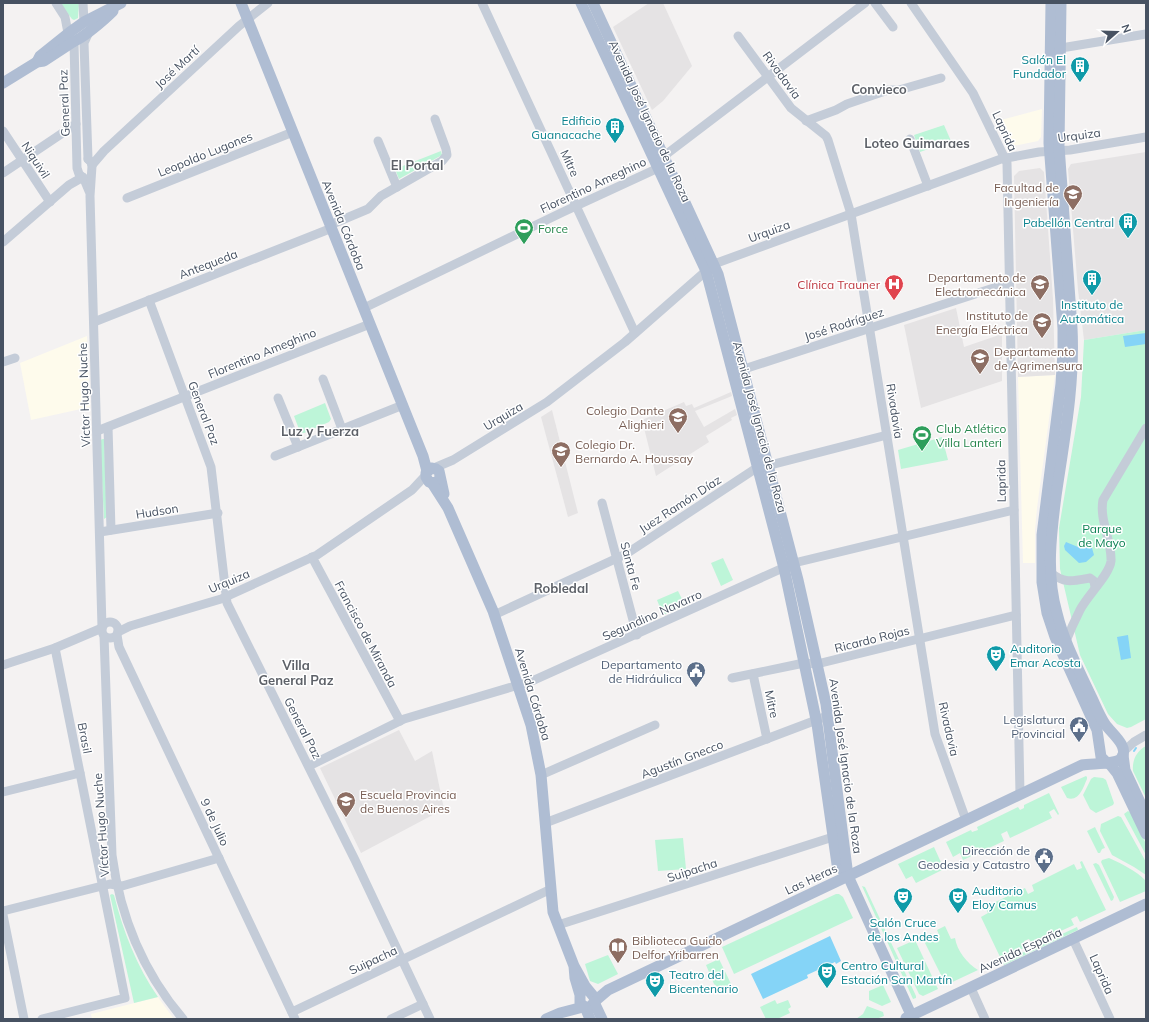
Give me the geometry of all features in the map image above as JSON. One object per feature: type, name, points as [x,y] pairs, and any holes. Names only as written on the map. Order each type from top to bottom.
[{"type":"main road","name":"Avenida Córdoba","points":[[241,3],[423,456],[448,508],[494,615],[531,725],[540,775],[553,912],[574,966],[575,978],[588,1001],[602,1019]]},
{"type":"main road","name":"Avenida José Ignacio de la Roza","points":[[581,3],[657,167],[710,268],[763,466],[772,523],[784,568],[816,721],[836,864],[848,876]]},
{"type":"main road","name":"Avenida José Ignacio de la Roza","points":[[593,3],[664,157],[710,268],[721,305],[729,315],[738,371]]},
{"type":"main road","points":[[1052,3],[1056,49]]},
{"type":"main road","points":[[1061,3],[1056,49],[1054,151],[1063,328],[1062,384],[1042,536],[1042,582],[1046,607],[1052,629],[1064,660],[1097,730],[1101,757],[1117,773],[1146,834]]},
{"type":"main road","points":[[3,83],[37,62],[44,61],[79,33],[112,13],[119,4]]},
{"type":"main road","points":[[1054,151],[1072,323],[1073,351],[1071,383],[1052,535],[1052,589],[1056,613],[1066,641],[1104,723],[1122,750],[1125,770],[1146,815]]},
{"type":"main road","name":"Avenida José Ignacio de la Roza","points":[[763,466],[779,507],[794,563],[826,704],[848,876],[910,1018]]},
{"type":"main road","points":[[772,523],[780,537],[786,554],[794,563]]},
{"type":"main road","points":[[804,663],[814,674],[816,684],[826,704]]},
{"type":"main road","points":[[1100,749],[1101,745],[1112,739],[1122,750]]},
{"type":"main road","points":[[1108,763],[1116,763],[1119,760],[1122,750]]},
{"type":"main road","name":"Las Heras","points":[[546,1019],[588,1001],[608,990],[1082,765],[1108,763]]},
{"type":"main road","name":"Avenida España","points":[[910,1018],[1146,904]]},
{"type":"main road","name":"Avenida Córdoba","points":[[588,1001],[590,1019]]},
{"type":"street","name":"General Paz","points":[[56,3],[65,17],[79,33],[76,124],[80,172]]},
{"type":"street","name":"Víctor Hugo Nuche","points":[[83,3],[79,33],[90,164],[103,632],[112,855],[117,886],[126,917],[140,953],[159,986],[183,1019]]},
{"type":"street","name":"José Martí","points":[[90,164],[248,19],[268,3]]},
{"type":"street","name":"Mitre","points":[[482,3],[635,333]]},
{"type":"street","name":"Florentino Ameghino","points":[[364,308],[654,170],[668,153],[865,3]]},
{"type":"street","points":[[875,3],[893,27]]},
{"type":"street","name":"Laprida","points":[[911,3],[974,93],[1007,164],[1020,794]]},
{"type":"street","points":[[1056,49],[1146,34]]},
{"type":"street","name":"Rivadavia","points":[[738,36],[791,108],[826,136],[830,142],[851,214],[935,734],[966,820]]},
{"type":"street","points":[[806,121],[836,110],[847,104],[888,90],[899,90],[941,78]]},
{"type":"street","name":"Antequeda","points":[[94,322],[331,227],[368,209],[381,196],[442,161],[447,155],[434,119]]},
{"type":"street","points":[[3,173],[76,124]]},
{"type":"street","name":"Niquivil","points":[[3,131],[50,202]]},
{"type":"street","name":"Leopoldo Lugones","points":[[127,198],[293,132]]},
{"type":"street","name":"Urquiza","points":[[116,628],[130,626],[226,596],[317,555],[453,460],[547,402],[635,333],[710,268],[851,214],[1005,159],[1146,137]]},
{"type":"street","points":[[910,139],[928,186]]},
{"type":"street","points":[[378,141],[396,187]]},
{"type":"street","points":[[3,242],[69,185],[80,172],[81,160],[90,164],[87,176],[80,172]]},
{"type":"street","name":"Víctor Hugo Nuche","points":[[80,172],[90,196]]},
{"type":"street","name":"José Rodríguez","points":[[738,371],[1009,283]]},
{"type":"street","name":"General Paz","points":[[149,300],[211,467],[218,513],[227,603],[309,766],[430,1019]]},
{"type":"street","name":"Florentino Ameghino","points":[[97,431],[370,324]]},
{"type":"street","points":[[3,362],[15,358]]},
{"type":"street","points":[[323,379],[342,429]]},
{"type":"street","points":[[278,398],[298,447]]},
{"type":"street","points":[[276,456],[403,405]]},
{"type":"street","name":"Víctor Hugo Nuche","points":[[108,427],[111,530]]},
{"type":"street","points":[[1066,641],[1080,610],[1108,570],[1111,560],[1103,500],[1146,428]]},
{"type":"street","name":"Juez Ramón Díaz","points":[[494,615],[626,554],[763,466],[887,435]]},
{"type":"street","name":"Santa Fe","points":[[602,503],[637,635]]},
{"type":"street","name":"Segundino Navarro","points":[[309,766],[400,721],[532,681],[794,563],[1014,510]]},
{"type":"street","name":"Hudson","points":[[100,532],[218,513]]},
{"type":"street","name":"Francisco de Miranda","points":[[312,557],[400,721]]},
{"type":"street","points":[[1051,573],[1061,579],[1069,581],[1079,581],[1090,578],[1094,581],[1095,587]]},
{"type":"street","name":"Víctor Hugo Nuche","points":[[102,593],[116,628]]},
{"type":"street","name":"Ricardo Rojas","points":[[732,678],[804,663],[817,664],[1016,615]]},
{"type":"street","points":[[3,665],[103,632],[108,622],[116,628],[114,638],[110,639],[103,632]]},
{"type":"street","name":"9 de Julio","points":[[116,628],[119,648],[293,1015]]},
{"type":"street","name":"Brasil","points":[[42,1019],[124,998],[55,648]]},
{"type":"street","name":"Mitre","points":[[753,674],[767,739]]},
{"type":"street","name":"Agustín Gnecco","points":[[545,823],[827,716]]},
{"type":"street","points":[[540,775],[655,725]]},
{"type":"street","points":[[1122,750],[1146,734]]},
{"type":"street","points":[[3,792],[80,773]]},
{"type":"street","name":"Suipacha","points":[[558,925],[833,838]]},
{"type":"street","points":[[3,911],[110,884],[122,886],[219,858]]},
{"type":"street","name":"Suipacha","points":[[293,1015],[402,960],[551,889]]},
{"type":"street","points":[[3,915],[24,1019]]},
{"type":"street","name":"Laprida","points":[[1073,939],[1110,1019]]},
{"type":"street","points":[[971,988],[985,1019]]},
{"type":"street","points":[[391,1019],[423,1004]]},
{"type":"shaded area","points":[[649,3],[663,3],[692,66],[663,101],[652,110],[613,27]]},
{"type":"shaded area","points":[[1042,109],[1041,137],[1038,141],[1013,146],[1008,144],[997,121]]},
{"type":"shaded area","points":[[1146,152],[1146,330],[1084,340],[1078,290],[1068,169],[1071,164]]},
{"type":"shaded area","name":"Facultad de Ingeniería","points":[[1040,168],[1044,172],[1053,299],[1055,375],[1018,377],[1014,176],[1019,171]]},
{"type":"shaded area","points":[[956,308],[964,347],[1002,334],[1002,381],[921,408],[904,325]]},
{"type":"shaded area","points":[[87,336],[90,407],[31,420],[20,363]]},
{"type":"shaded area","points":[[1055,375],[1037,508],[1035,563],[1023,563],[1018,377]]},
{"type":"shaded area","name":"Colegio Dante Alighieri","points":[[731,392],[732,396],[695,411],[704,427],[735,409],[737,415],[731,418],[732,420],[706,436],[709,442],[656,476],[642,420],[684,402],[686,406],[692,404],[694,408]]},
{"type":"shaded area","name":"Colegio Dr. Bernardo A. Houssay","points":[[552,410],[578,513],[568,517],[541,417]]},
{"type":"shaded area","points":[[399,730],[415,761],[432,751],[444,809],[361,853],[320,768]]},
{"type":"shaded area","points":[[158,997],[174,1019],[92,1019],[91,1014]]},
{"type":"green space","points":[[60,3],[79,3],[78,18],[74,20],[72,19]]},
{"type":"green space","points":[[944,125],[951,141],[920,152],[914,135]]},
{"type":"green space","points":[[441,151],[442,155],[399,179],[395,169]]},
{"type":"green space","name":"Parque de Mayo","points":[[1146,330],[1146,719],[1127,728],[1117,724],[1108,714],[1080,655],[1060,569],[1059,528],[1081,397],[1084,340]]},
{"type":"green space","points":[[325,403],[331,419],[329,422],[304,433],[300,432],[294,416]]},
{"type":"green space","name":"Club Atlético Villa Lanteri","points":[[942,437],[948,460],[901,469],[898,450]]},
{"type":"green space","points":[[104,439],[107,517],[104,519],[100,440]]},
{"type":"green space","points":[[723,558],[733,580],[721,586],[711,563]]},
{"type":"green space","points":[[678,591],[685,605],[663,615],[657,600]]},
{"type":"green space","points":[[1146,746],[1146,798],[1133,771],[1133,767],[1137,753]]},
{"type":"green space","points":[[1086,776],[1087,779],[1078,796],[1071,799],[1067,798],[1061,787]]},
{"type":"green space","points":[[1094,777],[1103,778],[1106,780],[1114,803],[1113,805],[1096,813],[1090,809],[1083,795],[1091,779]]},
{"type":"green space","points":[[1049,793],[1059,814],[1058,815],[1054,809],[1049,812],[1052,818],[1010,838],[1007,831],[1001,834],[1004,841],[963,860],[960,853],[953,857],[946,842],[971,830],[972,832],[978,830],[977,827],[1018,807],[1020,810],[1024,808],[1024,805]]},
{"type":"green space","points":[[1128,811],[1131,813],[1146,844],[1146,855],[1124,814]]},
{"type":"green space","points":[[1118,816],[1121,817],[1146,862],[1146,875],[1112,855],[1100,831],[1101,824]]},
{"type":"green space","points":[[1095,827],[1105,848],[1102,849],[1100,853],[1098,853],[1087,831]]},
{"type":"green space","points":[[683,838],[686,869],[658,871],[655,840]]},
{"type":"green space","points":[[934,847],[944,869],[916,883],[912,876],[906,879],[898,864]]},
{"type":"green space","points":[[1109,858],[1142,877],[1146,881],[1146,891],[1120,902],[1101,862],[1102,860]]},
{"type":"green space","points":[[1082,861],[1106,910],[1080,922],[1077,916],[1071,919],[1074,925],[1032,944],[1029,939],[1024,941],[1026,947],[1001,959],[981,917],[988,913],[985,907],[1025,888],[1028,894],[1034,891],[1032,885],[1074,864],[1077,870],[1082,868],[1080,862]]},
{"type":"green space","points":[[1096,863],[1099,865],[1114,897],[1111,901],[1093,864]]},
{"type":"green space","points":[[862,886],[865,887],[916,998],[913,999]]},
{"type":"green space","points":[[836,894],[843,897],[853,918],[734,974],[722,947]]},
{"type":"green space","points":[[110,895],[114,895],[122,922],[137,961],[158,997],[134,1003]]},
{"type":"green space","points":[[945,926],[951,939],[955,938],[958,948],[963,956],[978,970],[946,985],[922,937],[931,933],[934,940],[940,937],[937,930]]},
{"type":"green space","points":[[1077,927],[1078,930],[1004,965],[1003,962]]},
{"type":"green space","points":[[915,940],[938,989],[923,996],[919,994],[897,948]]},
{"type":"green space","points":[[608,955],[618,974],[598,984],[590,981],[585,964]]},
{"type":"green space","points":[[719,959],[732,986],[724,992],[714,984],[706,965]]},
{"type":"green space","points":[[883,985],[891,1002],[882,1006],[869,1000],[869,991]]},
{"type":"green space","points":[[775,1000],[777,1004],[788,1000],[791,1007],[788,1009],[790,1013],[777,1019],[766,1019],[760,1007]]},
{"type":"green space","points":[[867,1006],[883,1012],[884,1016],[876,1019],[856,1019],[863,1014]]},
{"type":"water","points":[[1146,333],[1146,344],[1125,347],[1123,336]]},
{"type":"water","points":[[1066,542],[1078,547],[1089,545],[1092,548],[1094,555],[1086,562],[1079,563],[1065,550],[1064,546]]},
{"type":"water","points":[[1128,635],[1131,658],[1121,660],[1117,637]]},
{"type":"water","points":[[830,936],[841,961],[836,964],[835,962],[807,975],[808,978],[763,999],[751,974]]},
{"type":"place","name":"Salón El Fundador","points":[[1080,83]]},
{"type":"place","name":"Edificio Guanacache","points":[[615,144]]},
{"type":"place","name":"Facultad de Ingeniería","points":[[1073,211]]},
{"type":"place","name":"Pabellón Central","points":[[1128,239]]},
{"type":"place","name":"Force","points":[[524,245]]},
{"type":"place","name":"Instituto de Automática","points":[[1092,296]]},
{"type":"place","name":"Clínica Trauner","points":[[894,301]]},
{"type":"place","name":"Departamento de Electromecánica","points":[[1040,301]]},
{"type":"place","name":"Instituto de Energía Eléctrica","points":[[1042,339]]},
{"type":"place","name":"Departamento de Agrimensura","points":[[980,375]]},
{"type":"place","name":"Colegio Dante Alighieri","points":[[678,434]]},
{"type":"place","name":"Club Atlético Villa Lanteri","points":[[922,452]]},
{"type":"place","name":"Colegio Dr. Bernardo A. Houssay","points":[[561,468]]},
{"type":"place","name":"Auditorio Emar Acosta","points":[[996,672]]},
{"type":"place","name":"Departamento de Hidráulica","points":[[696,688]]},
{"type":"place","name":"Legislatura Provincial","points":[[1079,743]]},
{"type":"place","name":"Escuela Provincia de Buenos Aires","points":[[346,818]]},
{"type":"place","name":"Dirección de Geodesia y Catastro","points":[[1044,874]]},
{"type":"place","name":"Salón Cruce de los Andes","points":[[903,914]]},
{"type":"place","name":"Auditorio Eloy Camus","points":[[958,914]]},
{"type":"place","name":"Biblioteca Guido Delfor Yribarren","points":[[618,964]]},
{"type":"place","name":"Centro Cultural Estación San Martín","points":[[827,989]]},
{"type":"place","name":"Teatro del Bicentenario","points":[[655,998]]},
{"type":"district","name":"Convieco","points":[[879,89]]},
{"type":"district","name":"Loteo Guimaraes","points":[[917,143]]},
{"type":"district","name":"El Portal","points":[[417,165]]},
{"type":"district","name":"Luz y Fuerza","points":[[320,431]]},
{"type":"district","name":"Robledal","points":[[561,588]]},
{"type":"district","name":"Villa General Paz","points":[[296,672]]}]
